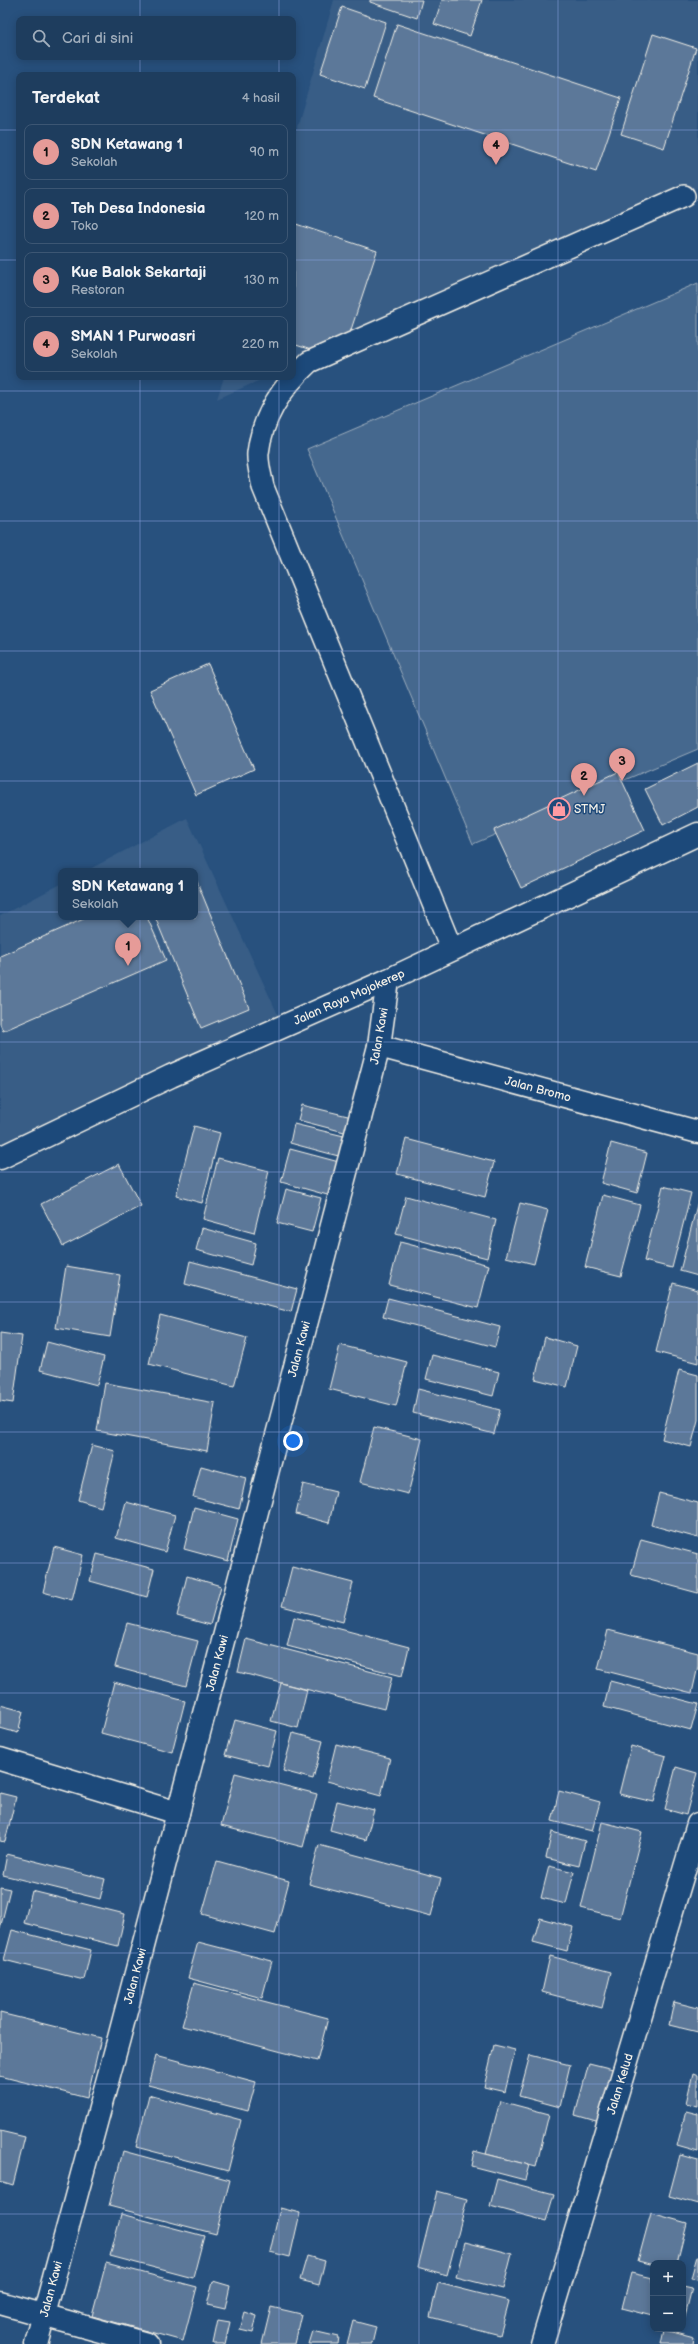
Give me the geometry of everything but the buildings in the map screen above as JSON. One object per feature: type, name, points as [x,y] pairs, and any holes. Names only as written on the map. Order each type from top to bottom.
[{"type":"street","name":"Jalan Raya Mojokerep","points":[[0,1158],[171,1076],[388,980],[698,834]]},
{"type":"street","name":"Jalan Kawi","points":[[36,2344],[178,1813],[379,1046],[388,980]]},
{"type":"street","name":"Jalan Bromo","points":[[379,1046],[698,1132]]},
{"type":"street","points":[[0,1759],[178,1813]]},
{"type":"street","name":"Jalan Kelud","points":[[542,2344],[698,1824]]},
{"type":"street","points":[[0,2303],[147,2344]]},
{"type":"lane","points":[[296,374],[309,362],[684,196]]},
{"type":"lane","points":[[290,380],[269,413],[258,453],[263,487],[452,950]]},
{"type":"shaded area","points":[[334,0],[698,0],[698,188],[296,365],[296,131]]},
{"type":"shaded area","points":[[698,283],[698,749],[473,844],[307,449]]},
{"type":"shaded area","points":[[223,380],[260,380],[217,399]]},
{"type":"shaded area","points":[[187,818],[279,1017],[0,1147],[0,916],[58,886],[58,920],[198,920],[198,868],[92,868]]},
{"type":"place","name":"SMAN 1 Purwoasri","points":[[496,165]]},
{"type":"place","name":"Kue Balok Sekartaji","points":[[622,781]]},
{"type":"place","name":"Teh Desa Indonesia","points":[[584,796]]},
{"type":"place","name":"STMJ","points":[[559,809]]},
{"type":"place","name":"SDN Ketawang 1","points":[[128,966]]}]
